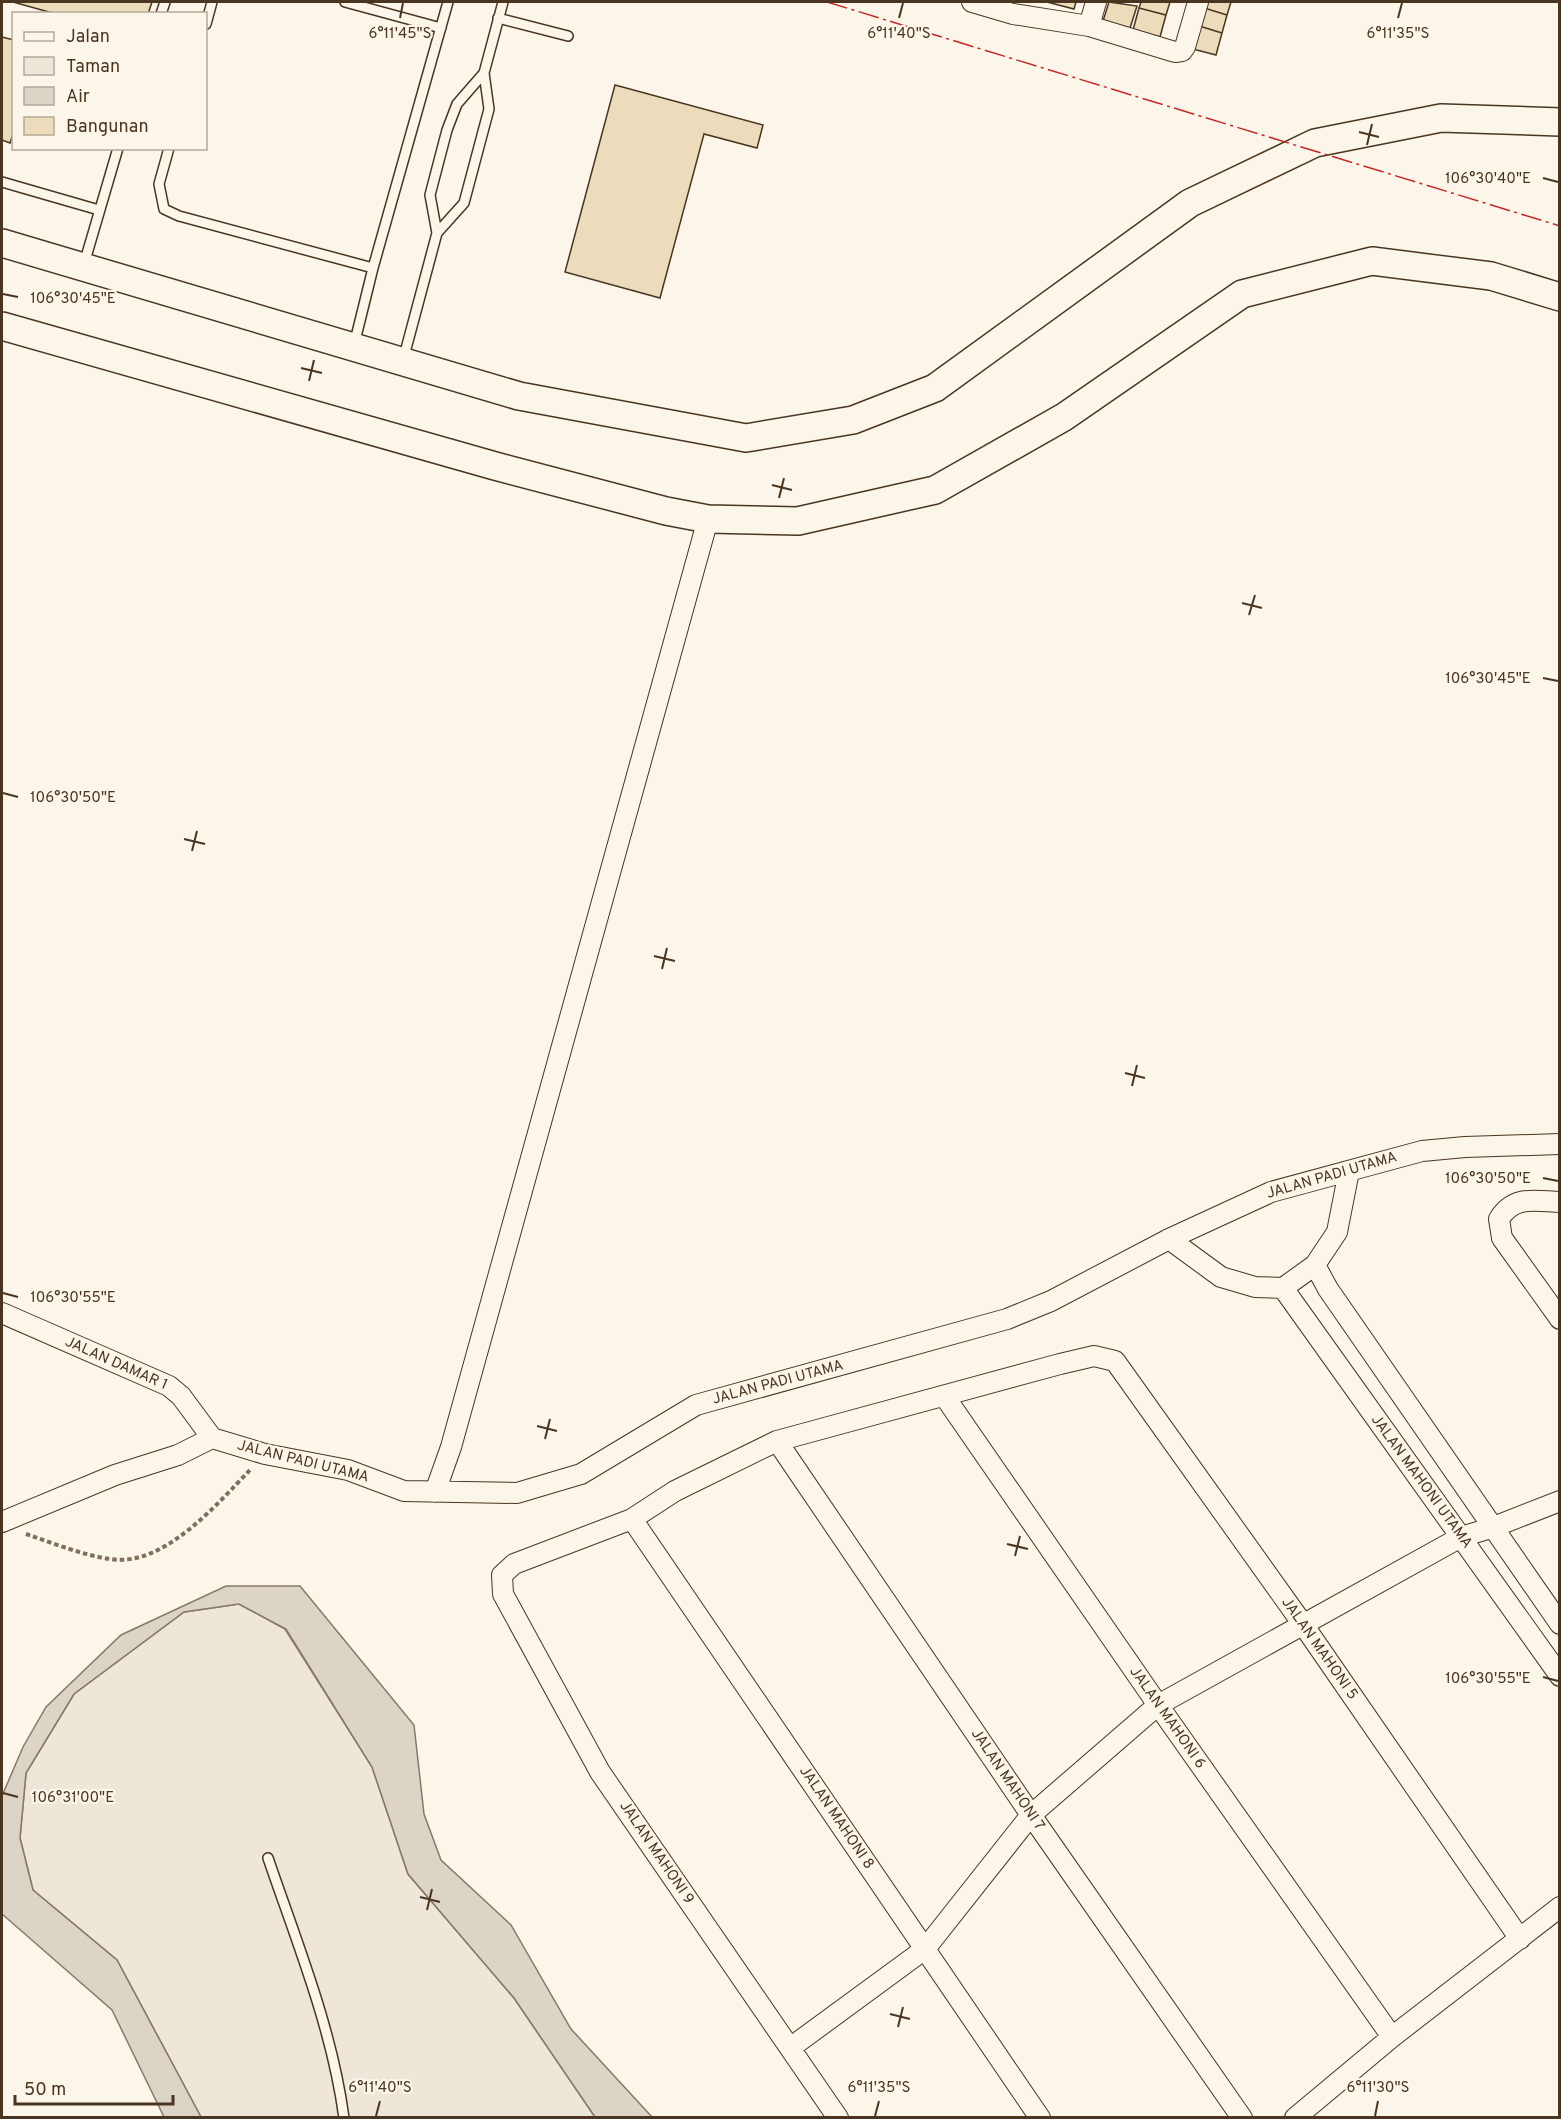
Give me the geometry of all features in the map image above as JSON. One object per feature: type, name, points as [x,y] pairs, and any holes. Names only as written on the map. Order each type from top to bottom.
[{"type":"street","points":[[973,2],[1014,8],[1089,26],[1166,51],[1182,51],[1189,37],[1198,2]]},
{"type":"street","points":[[1089,26],[1096,2]]},
{"type":"street","points":[[2,243],[519,396],[746,438],[853,420],[935,388],[1190,203],[1315,143],[1441,118],[1560,122]]},
{"type":"street","points":[[2,326],[495,466],[666,511],[708,519],[798,521],[935,490],[1064,417],[1242,294],[1372,261],[1491,276],[1560,297]]},
{"type":"street","points":[[435,1492],[451,1448],[708,519]]},
{"type":"street","name":"JALAN PADI UTAMA","points":[[212,1438],[265,1454],[348,1470],[404,1491],[517,1493],[581,1474],[696,1405],[1006,1319],[1095,1280],[1169,1239],[1270,1192],[1422,1151],[1465,1147],[1560,1144]]},
{"type":"street","points":[[1169,1239],[1221,1277],[1255,1287],[1282,1288],[1315,1265],[1337,1232],[1349,1171]]},
{"type":"street","points":[[1560,1202],[1525,1201],[1507,1207],[1499,1220],[1502,1238],[1560,1319]]},
{"type":"street","name":"JALAN MAHONI UTAMA","points":[[1315,1265],[1328,1289],[1491,1528],[1560,1624]]},
{"type":"street","name":"JALAN MAHONI UTAMA","points":[[1282,1288],[1560,1676]]},
{"type":"street","name":"JALAN DAMAR 1","points":[[2,1313],[169,1386],[181,1396],[212,1438]]},
{"type":"street","name":"JALAN MAHONI 5","points":[[945,1397],[1094,1356],[1106,1357],[1115,1361],[1302,1623],[1520,1938]]},
{"type":"street","points":[[632,1520],[675,1491],[777,1441],[945,1397]]},
{"type":"street","name":"JALAN MAHONI 6","points":[[945,1397],[1392,2037]]},
{"type":"street","points":[[2,1522],[115,1475],[178,1455],[212,1438]]},
{"type":"street","name":"JALAN MAHONI 7","points":[[777,1441],[1031,1815],[1242,2118]]},
{"type":"street","points":[[790,2048],[925,1949],[1031,1815],[1158,1705],[1302,1623],[1461,1537],[1560,1501]]},
{"type":"street","name":"JALAN MAHONI 9","points":[[632,1520],[514,1564],[502,1575],[503,1593],[600,1772],[838,2118]]},
{"type":"street","name":"JALAN MAHONI 8","points":[[632,1520],[1040,2118]]},
{"type":"street","points":[[1295,2118],[1392,2037],[1560,1907]]},
{"type":"lane","points":[[207,20],[212,2]]},
{"type":"lane","points":[[345,2],[441,28]]},
{"type":"lane","points":[[353,347],[448,2]]},
{"type":"lane","points":[[437,233],[464,203],[489,108],[484,73],[503,2]]},
{"type":"lane","points":[[498,18],[568,36]]},
{"type":"lane","points":[[403,362],[437,233],[430,195],[447,130],[457,105],[484,73]]},
{"type":"lane","points":[[83,266],[117,150]]},
{"type":"lane","points":[[168,150],[159,184],[164,209],[178,216],[373,268]]},
{"type":"lane","points":[[2,182],[99,210]]},
{"type":"lane","points":[[267,1858],[325,2025],[340,2085],[344,2118]]},
{"type":"path","points":[[24,1534],[112,1560],[139,1556],[168,1545],[207,1514],[265,1454]]},
{"type":"green space","points":[[239,1604],[285,1629],[372,1767],[408,1874],[514,1998],[595,2117],[201,2117],[117,1960],[33,1890],[20,1838],[26,1773],[74,1694],[184,1612]]},
{"type":"water","points":[[226,1586],[300,1586],[414,1725],[424,1814],[441,1860],[511,1925],[571,2029],[652,2117],[595,2117],[514,1998],[408,1874],[372,1767],[286,1629],[239,1604],[184,1612],[74,1694],[26,1773],[20,1838],[33,1890],[117,1960],[201,2117],[164,2117],[112,2010],[2,1914],[2,1796],[23,1747],[46,1707],[121,1635]]},
{"type":"building","points":[[13,2],[152,2],[149,12],[49,12]]},
{"type":"building","points":[[1047,2],[1076,2],[1074,9]]},
{"type":"building","points":[[1109,2],[1137,6],[1130,28],[1103,21]]},
{"type":"building","points":[[1141,2],[1170,2],[1166,15],[1139,8]]},
{"type":"building","points":[[1202,2],[1231,2],[1227,15],[1201,7]]},
{"type":"building","points":[[1201,7],[1227,15],[1222,33],[1196,25]]},
{"type":"building","points":[[1139,8],[1166,15],[1160,37],[1133,30]]},
{"type":"building","points":[[1196,25],[1222,33],[1216,55],[1189,48]]},
{"type":"building","points":[[2,37],[12,40],[12,137],[10,143],[2,140]]},
{"type":"building","points":[[615,85],[763,125],[757,148],[704,134],[660,298],[565,272]]},
{"type":"power","points":[[827,2],[1560,226]]}]
